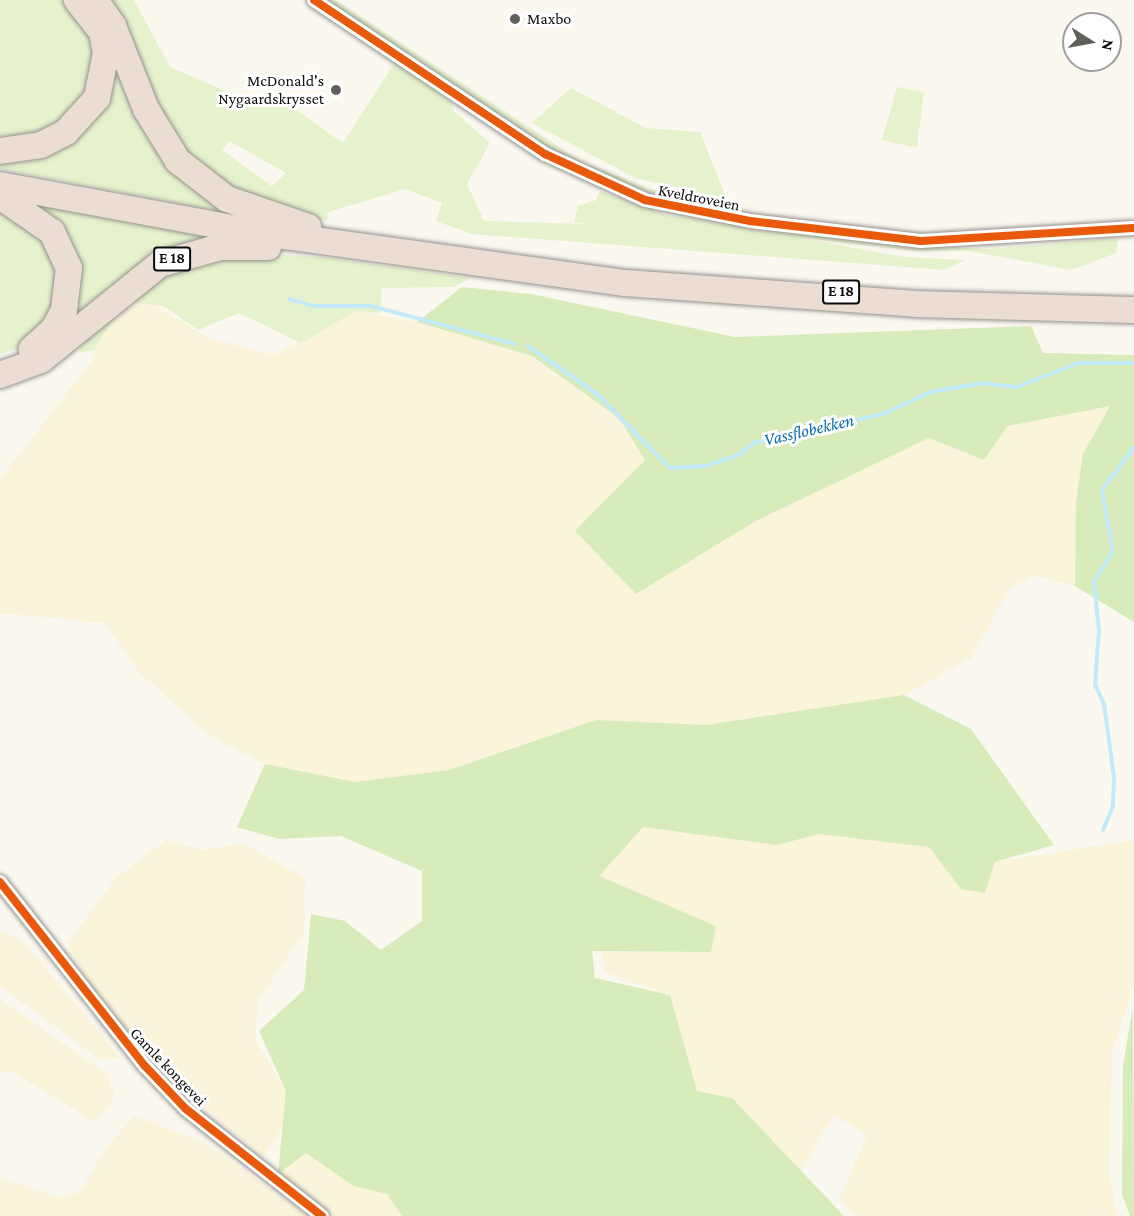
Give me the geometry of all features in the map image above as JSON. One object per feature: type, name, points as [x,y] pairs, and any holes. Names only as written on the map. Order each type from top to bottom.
[{"type":"highway","points":[[0,151],[41,145],[66,132],[98,98],[106,53],[102,32],[77,0]]},
{"type":"highway","name":"E 18","points":[[95,0],[113,26],[161,139],[198,182],[255,211],[346,238]]},
{"type":"highway","name":"E 18","points":[[0,176],[346,238],[628,274],[816,291],[1134,301]]},
{"type":"highway","name":"E 18","points":[[0,185],[381,252],[625,283],[819,299],[1134,310]]},
{"type":"highway","points":[[0,196],[52,232],[69,268],[64,310],[54,329],[22,356],[0,362]]},
{"type":"highway","name":"E 18","points":[[0,375],[41,360],[135,278],[187,253],[255,247],[381,252]]},
{"type":"street","name":"Kveldroveien","points":[[314,0],[545,154],[645,200],[750,221],[921,241],[1134,228]]},
{"type":"street","name":"Gamle kongevei","points":[[0,882],[153,1075],[186,1109],[322,1216]]},
{"type":"shaded area","points":[[146,300],[209,338],[274,355],[356,311],[417,322],[531,356],[619,418],[645,460],[575,531],[636,594],[756,521],[930,438],[984,460],[1008,426],[1111,406],[1083,454],[1076,502],[1075,586],[1034,575],[1010,588],[971,658],[904,695],[706,725],[596,720],[449,770],[355,783],[265,764],[209,735],[139,672],[105,623],[0,613],[0,479],[91,362],[97,341],[119,311]]},
{"type":"shaded area","points":[[643,827],[777,845],[819,834],[930,847],[961,889],[985,893],[995,862],[1134,840],[1134,987],[1112,1051],[1109,1170],[1116,1216],[856,1216],[839,1200],[867,1135],[833,1114],[802,1171],[732,1098],[697,1091],[670,995],[604,972],[603,952],[711,952],[598,876]]},
{"type":"shaded area","points":[[166,840],[205,850],[242,843],[305,878],[304,932],[258,1002],[255,1039],[286,1091],[285,1123],[263,1157],[165,1075],[90,984],[67,944],[116,878]]},
{"type":"shaded area","points":[[0,931],[21,939],[121,1058],[100,1060],[0,986]]},
{"type":"shaded area","points":[[0,999],[106,1074],[115,1096],[96,1123],[13,1072],[0,1071]]},
{"type":"shaded area","points":[[135,1116],[207,1144],[308,1216],[0,1216],[0,1178],[59,1198],[80,1192],[107,1146]]},
{"type":"shaded area","points":[[306,1153],[353,1186],[387,1194],[402,1216],[333,1216],[278,1174]]},
{"type":"green space","points":[[0,0],[67,0],[98,38],[99,76],[61,128],[0,146]]},
{"type":"green space","points":[[108,0],[134,0],[170,67],[261,106],[288,104],[343,143],[395,62],[452,102],[454,111],[490,143],[467,184],[484,221],[588,224],[574,222],[578,206],[596,200],[600,191],[666,215],[884,245],[990,249],[1118,238],[1116,253],[1072,270],[969,251],[915,251],[801,238],[904,257],[965,260],[945,270],[471,234],[436,221],[442,203],[405,189],[328,212],[327,221],[280,212],[226,190],[171,138]],"holes":[[[229,141],[286,173],[272,186],[222,150]]]},
{"type":"green space","points":[[326,0],[336,0],[582,162],[657,191],[729,206],[709,207],[642,191],[554,151]]},
{"type":"green space","points":[[112,47],[131,84],[234,214],[0,169],[0,157],[57,144]]},
{"type":"green space","points":[[897,87],[924,92],[917,148],[882,140]]},
{"type":"green space","points":[[571,88],[646,128],[700,132],[727,200],[635,178],[532,123]]},
{"type":"green space","points":[[17,198],[259,240],[191,246],[66,336],[78,291]]},
{"type":"green space","points":[[0,203],[57,253],[60,299],[28,345],[0,354]]},
{"type":"green space","points":[[246,253],[321,257],[470,278],[453,287],[382,288],[380,313],[356,311],[301,343],[239,313],[198,330],[163,306],[134,302],[118,311],[94,350],[79,353],[84,334],[150,279]]},
{"type":"green space","points":[[462,287],[531,294],[735,337],[1031,326],[1043,353],[1134,355],[1134,622],[1075,586],[1076,502],[1083,454],[1110,406],[1008,426],[984,460],[929,438],[756,521],[636,594],[575,531],[645,460],[619,418],[532,356],[417,322]]},
{"type":"green space","points":[[904,695],[971,729],[1054,845],[995,862],[985,893],[961,889],[929,847],[819,834],[777,845],[643,827],[599,876],[716,926],[711,952],[592,951],[595,978],[670,995],[697,1091],[732,1098],[844,1216],[402,1216],[387,1194],[353,1186],[306,1153],[278,1174],[286,1091],[259,1031],[304,990],[311,914],[345,921],[381,950],[422,921],[422,871],[341,836],[279,839],[237,827],[265,764],[355,782],[449,770],[596,720],[706,725]]},
{"type":"green space","points":[[1133,1007],[1134,1216],[1130,1216],[1122,1194],[1123,1065]]},
{"type":"waterway","name":"Vassflobekken","points":[[289,299],[314,306],[371,306],[515,344]]},
{"type":"waterway","name":"Vassflobekken","points":[[528,346],[596,393],[670,468],[706,466],[740,454],[753,443],[883,414],[931,392],[982,383],[1017,387],[1078,363],[1134,363]]},
{"type":"waterway","points":[[1103,830],[1113,806],[1114,777],[1104,704],[1095,685],[1099,631],[1094,581],[1113,552],[1102,490],[1134,447]]},
{"type":"cycle path","points":[[314,0],[545,154],[645,200],[750,221],[921,241],[1134,228]]},
{"type":"cycle path","points":[[0,882],[145,1066],[186,1109],[322,1216]]},
{"type":"place","name":"Maxbo","points":[[515,19]]},
{"type":"place","name":"McDonald's Nygaardskrysset","points":[[336,90]]}]
